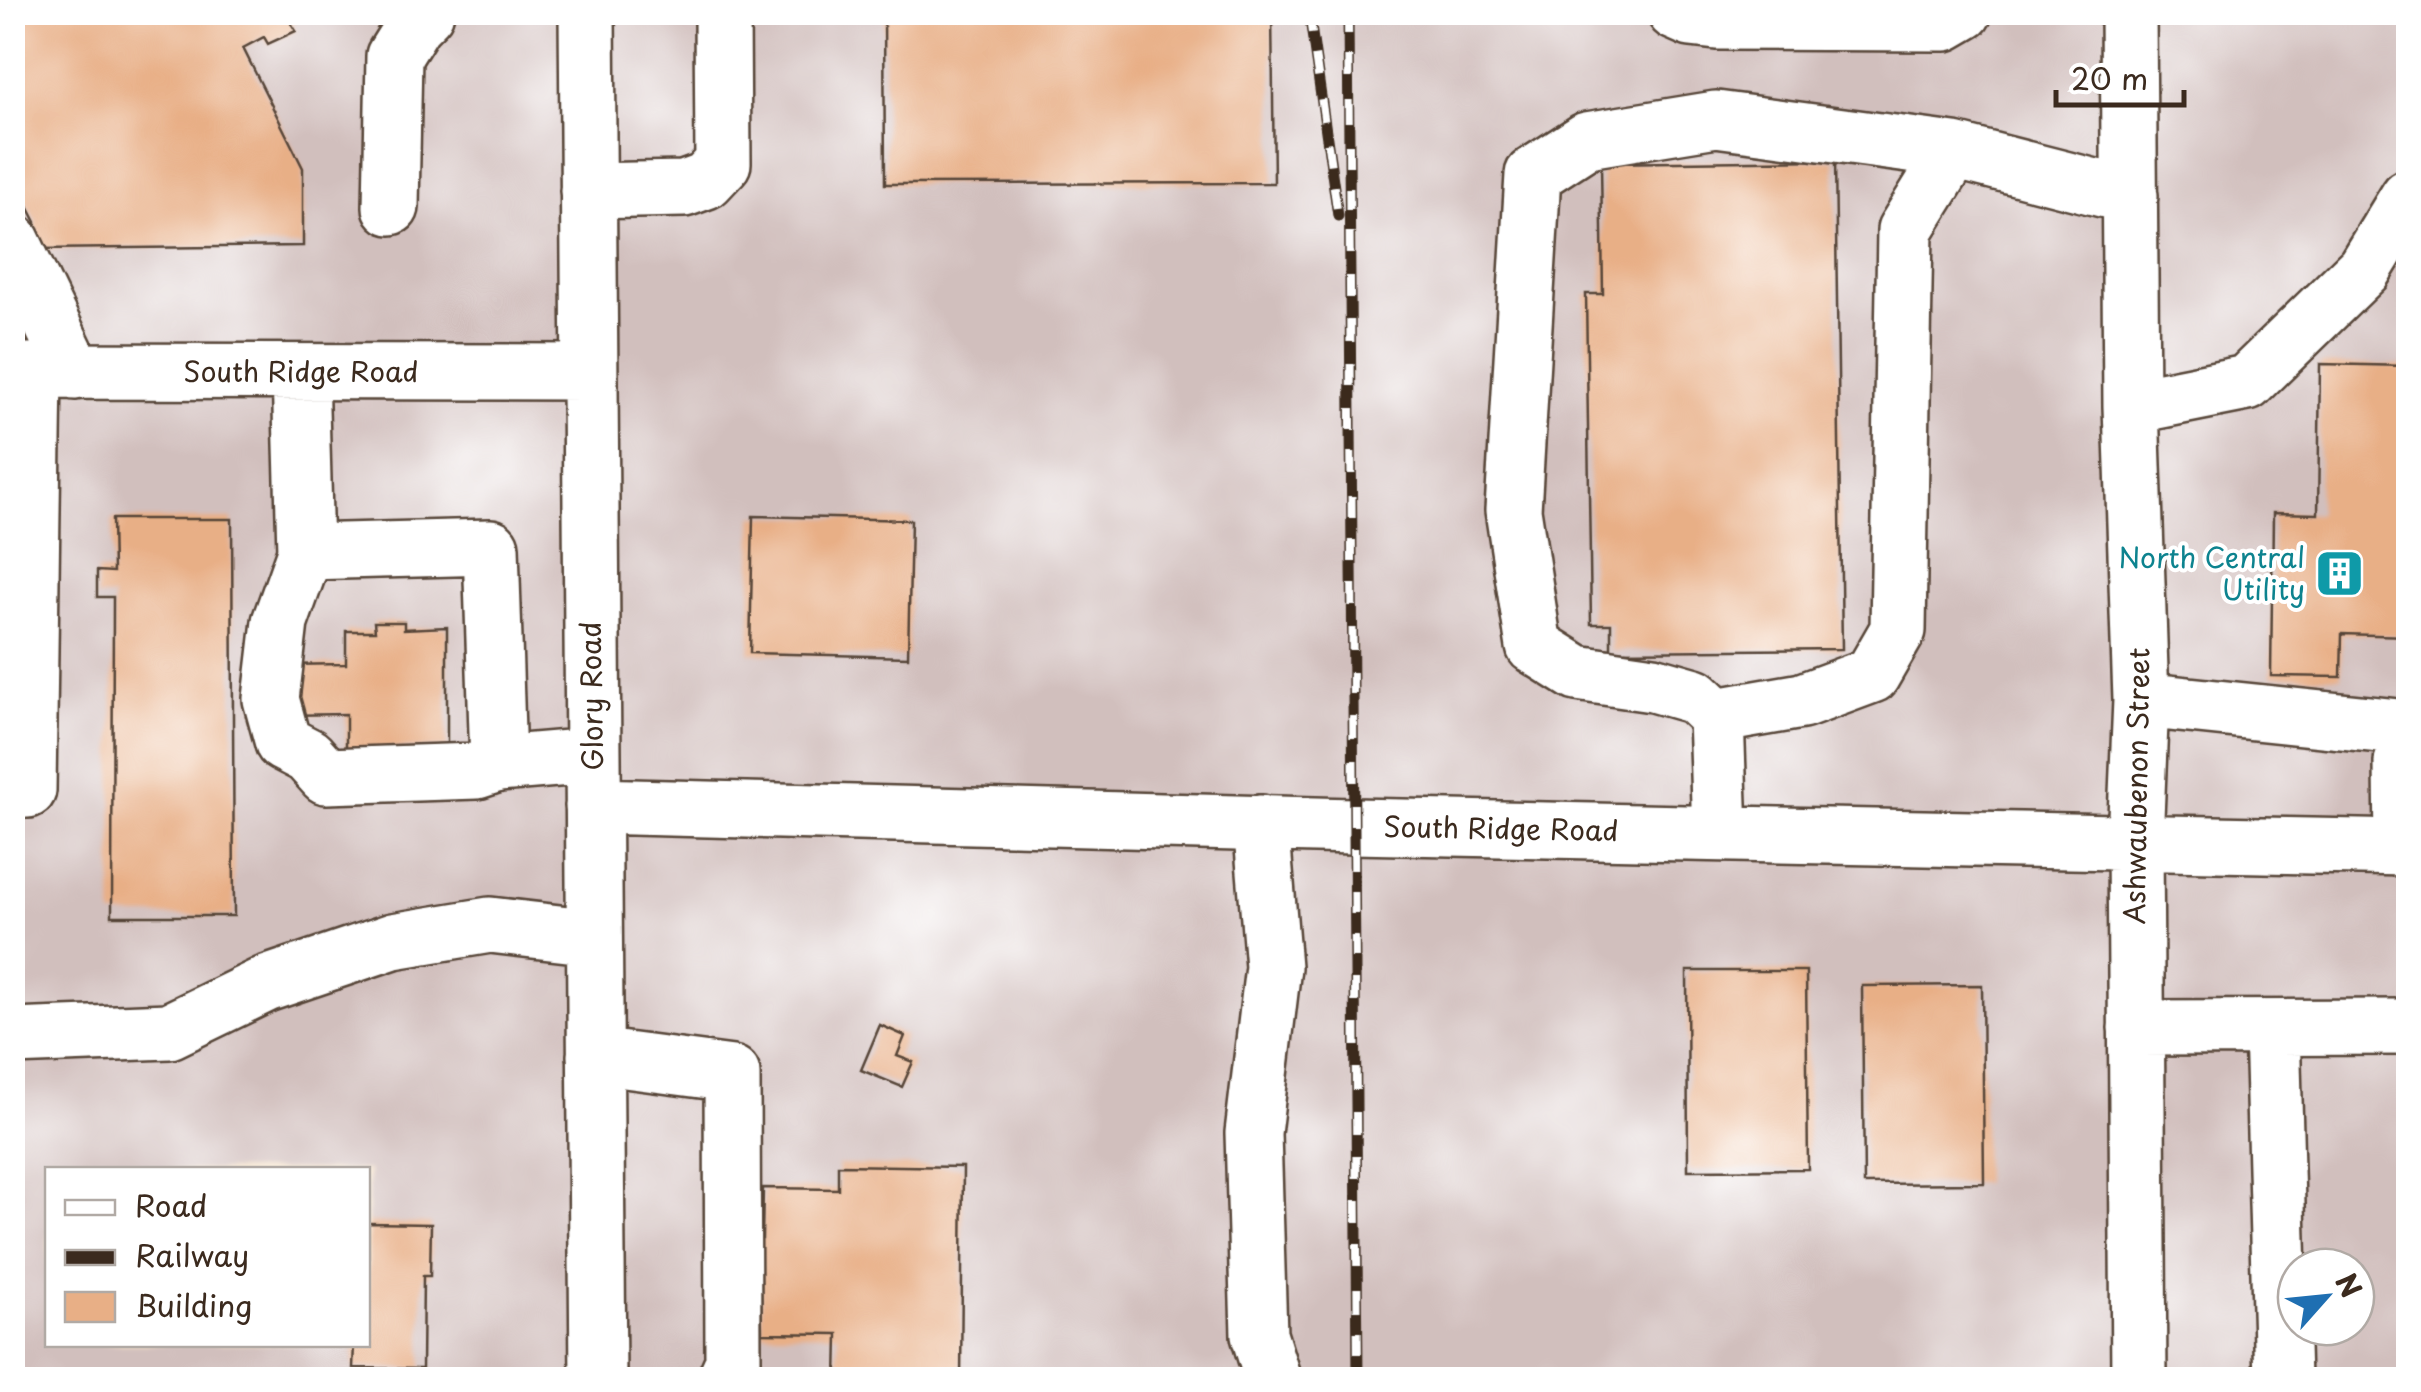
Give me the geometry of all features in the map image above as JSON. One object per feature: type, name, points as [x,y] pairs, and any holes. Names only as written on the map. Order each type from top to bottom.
[{"type":"street","points":[[391,206],[394,56],[426,12]]},
{"type":"street","name":"Glory Road","points":[[587,12],[598,1380]]},
{"type":"street","points":[[588,191],[684,189],[706,181],[723,163],[722,12]]},
{"type":"street","points":[[1675,12],[1690,20],[1717,22],[1944,23],[1964,12]]},
{"type":"street","name":"Ashwaubenon Street","points":[[2128,12],[2132,406],[2141,700],[2135,841],[2139,1380]]},
{"type":"street","points":[[1720,833],[1716,716],[1695,696],[1653,684],[1577,674],[1534,646],[1513,510],[1533,175],[1587,140],[1716,119],[1954,150],[2130,196]]},
{"type":"street","points":[[1716,716],[1802,701],[1872,675],[1898,630],[1904,230],[1954,150]]},
{"type":"street","points":[[2132,406],[2246,384],[2364,268],[2408,197]]},
{"type":"street","points":[[12,242],[40,371],[23,548],[28,790],[12,789]]},
{"type":"street","name":"South Ridge Road","points":[[40,371],[590,372]]},
{"type":"street","points":[[300,372],[305,552],[491,547],[498,764]]},
{"type":"street","name":"South Ridge Road","points":[[305,552],[280,622],[271,699],[283,743],[308,756],[326,776],[477,770],[498,764],[592,781],[1260,823],[2406,848]]},
{"type":"street","points":[[2141,700],[2408,728]]},
{"type":"street","points":[[2406,848],[2402,762],[2408,750]]},
{"type":"street","points":[[1260,823],[1273,967],[1253,1133],[1260,1334],[1272,1380]]},
{"type":"street","points":[[12,1037],[169,1031],[266,984],[393,940],[490,925],[594,937]]},
{"type":"street","points":[[2136,1028],[2408,1027]]},
{"type":"street","points":[[2272,1028],[2282,1380]]},
{"type":"street","points":[[595,1056],[732,1074],[733,1362],[725,1380]]},
{"type":"shaded area","points":[[12,13],[2408,13],[2408,1379],[13,1379]]},
{"type":"building","points":[[12,12],[312,12],[291,23],[296,31],[268,44],[264,37],[243,48],[303,168],[303,246],[36,249],[36,222],[12,175]]},
{"type":"building","points":[[884,12],[1272,12],[1274,183],[885,184]]},
{"type":"building","points":[[1835,160],[1842,649],[1611,651],[1611,624],[1591,624],[1586,294],[1603,294],[1601,163]]},
{"type":"building","name":"North Central Utility","points":[[2320,364],[2408,366],[2408,636],[2342,634],[2341,677],[2271,676],[2273,513],[2318,514]]},
{"type":"building","points":[[753,516],[911,520],[908,657],[750,653]]},
{"type":"building","points":[[112,519],[232,519],[234,916],[112,916],[113,597],[97,597],[97,571],[113,572]]},
{"type":"building","points":[[374,622],[404,622],[404,629],[447,627],[447,748],[346,749],[346,714],[284,715],[284,665],[346,664],[346,631],[375,631]]},
{"type":"building","points":[[1687,971],[1806,971],[1808,1169],[1688,1170]]},
{"type":"building","points":[[1982,985],[1984,1183],[1864,1184],[1862,986]]},
{"type":"building","points":[[880,1025],[905,1036],[897,1056],[913,1062],[902,1087],[861,1070]]},
{"type":"building","points":[[838,1165],[963,1167],[961,1380],[837,1380],[838,1334],[762,1333],[763,1188],[838,1189]]},
{"type":"building","points":[[370,1223],[431,1224],[430,1276],[423,1276],[422,1369],[353,1368],[354,1347],[370,1347]]},
{"type":"railway","points":[[1309,12],[1338,216]]},
{"type":"railway","points":[[1348,12],[1358,1380]]},
{"type":"place","name":"North Central Utility","points":[[2340,574]]}]
